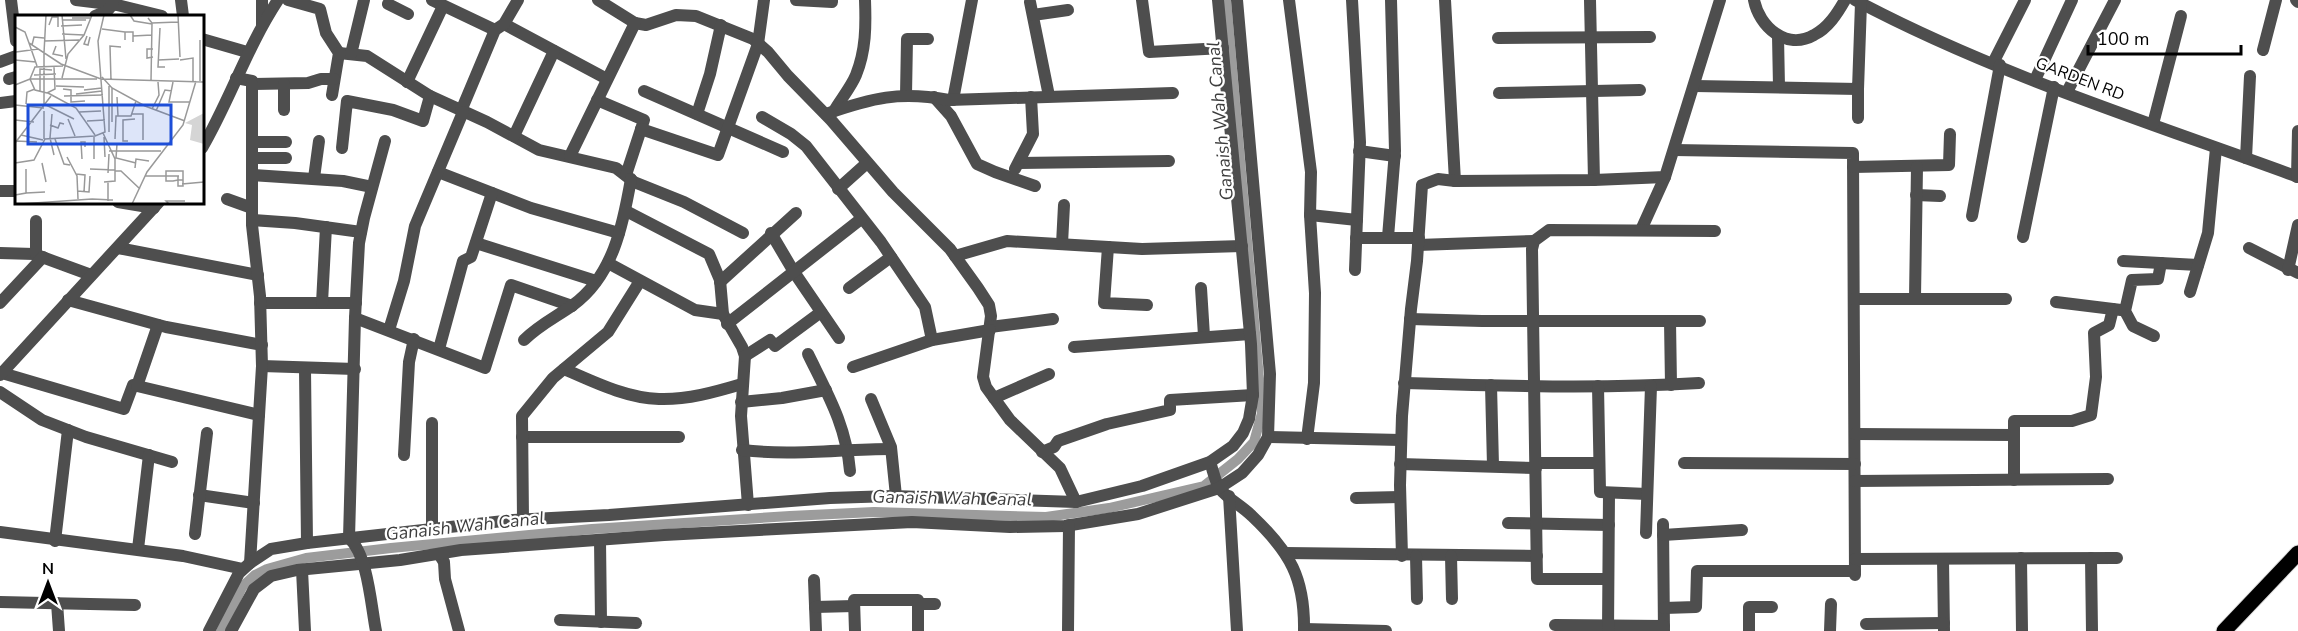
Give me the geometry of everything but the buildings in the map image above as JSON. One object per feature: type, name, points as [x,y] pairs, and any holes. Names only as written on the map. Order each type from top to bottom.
[{"type":"main road","points":[[2224,631],[2298,553]]},
{"type":"street","points":[[11,0],[15,33]]},
{"type":"street","points":[[76,0],[114,3],[138,13],[154,15]]},
{"type":"street","points":[[182,0],[183,15]]},
{"type":"street","points":[[262,0],[262,25]]},
{"type":"street","points":[[204,146],[247,52],[278,0]]},
{"type":"street","points":[[288,0],[320,9],[326,33],[345,54],[367,56],[430,96],[539,150],[616,168],[628,177],[684,202],[743,233]]},
{"type":"street","points":[[332,95],[334,79],[364,0]]},
{"type":"street","points":[[389,330],[411,253],[416,226],[462,112],[500,27],[518,0]]},
{"type":"street","points":[[598,0],[635,23],[645,25],[676,15],[696,16],[721,25],[758,44],[768,52],[788,76],[830,112],[867,163],[955,256],[989,305],[990,329],[983,376],[986,387],[1010,420],[1060,468],[1076,502]]},
{"type":"street","points":[[641,129],[718,155],[758,44],[764,0]]},
{"type":"street","points":[[796,0],[832,2],[832,0]]},
{"type":"street","points":[[830,112],[856,76],[864,49],[865,0]]},
{"type":"street","points":[[953,100],[972,0]]},
{"type":"street","points":[[1142,0],[1149,52],[1223,48]]},
{"type":"street","points":[[209,631],[231,587],[246,566],[271,549],[307,543],[353,542],[523,519],[830,498],[896,496],[1076,502],[1142,486],[1210,462],[1233,446],[1243,433],[1249,419],[1252,395],[1250,334],[1218,0]]},
{"type":"street","points":[[231,631],[254,589],[272,576],[362,561],[461,550],[600,540],[912,522],[1010,527],[1069,525],[1138,514],[1222,489],[1242,473],[1258,454],[1268,437],[1270,374],[1237,0]]},
{"type":"street","points":[[1290,0],[1311,172],[1310,215],[1315,293],[1314,383],[1308,439]]},
{"type":"street","points":[[1352,0],[1358,87],[1359,151],[1355,270]]},
{"type":"street","points":[[1388,237],[1395,156],[1391,0]]},
{"type":"street","points":[[1445,0],[1455,181]]},
{"type":"street","points":[[1590,0],[1594,180]]},
{"type":"street","points":[[1641,230],[1665,177],[1720,0]]},
{"type":"street","points":[[1754,0],[1762,21],[1778,36],[1803,39],[1813,36],[1831,21],[1845,0]]},
{"type":"street","points":[[1972,216],[1996,64],[2025,0]]},
{"type":"street","points":[[2035,80],[2072,0]]},
{"type":"street","points":[[2067,92],[2115,0]]},
{"type":"street","points":[[2263,50],[2276,0]]},
{"type":"street","points":[[1858,1],[1858,118]]},
{"type":"street","name":"GARDEN RD","points":[[1858,1],[1889,18],[2035,80],[2298,177]]},
{"type":"street","points":[[1030,2],[1049,96]]},
{"type":"street","points":[[97,15],[107,11],[114,3]]},
{"type":"street","points":[[407,82],[443,3],[554,51],[607,80]]},
{"type":"street","points":[[387,6],[408,14]]},
{"type":"street","points":[[1033,15],[1068,10]]},
{"type":"street","points":[[2153,124],[2181,16]]},
{"type":"street","points":[[570,156],[635,23]]},
{"type":"street","points":[[697,114],[710,74],[721,25]]},
{"type":"street","points":[[1778,36],[1779,87]]},
{"type":"street","points":[[1498,38],[1650,37]]},
{"type":"street","points":[[906,95],[907,39],[928,39]]},
{"type":"street","points":[[204,40],[247,52]]},
{"type":"street","points":[[514,136],[554,51]]},
{"type":"street","points":[[0,62],[15,56]]},
{"type":"street","points":[[2246,158],[2250,76]]},
{"type":"street","points":[[236,78],[252,81],[252,214],[262,345],[254,503],[246,566]]},
{"type":"street","points":[[252,84],[308,83],[321,79],[334,79]]},
{"type":"street","points":[[284,84],[284,110]]},
{"type":"street","points":[[1695,86],[1858,88]]},
{"type":"street","points":[[2022,237],[2054,87]]},
{"type":"street","points":[[1499,93],[1640,90]]},
{"type":"street","points":[[644,91],[783,152]]},
{"type":"street","points":[[830,112],[887,96],[906,95],[953,100],[1173,93]]},
{"type":"street","points":[[342,148],[347,101],[393,110],[423,121],[430,96]]},
{"type":"street","points":[[934,97],[951,116],[977,164],[1035,186]]},
{"type":"street","points":[[1010,177],[1033,134],[1031,97]]},
{"type":"street","points":[[524,340],[544,322],[572,306],[588,292],[608,263],[626,211],[628,177],[644,120],[597,100]]},
{"type":"street","points":[[0,103],[15,101]]},
{"type":"street","points":[[762,143],[766,120],[791,134],[806,146],[891,257],[925,307],[932,340]]},
{"type":"street","points":[[2298,131],[2298,177]]},
{"type":"street","points":[[1854,167],[1949,165],[1950,134]]},
{"type":"street","points":[[314,178],[319,141]]},
{"type":"street","points":[[376,631],[362,561],[353,542],[355,318],[361,232],[386,141]]},
{"type":"street","points":[[253,142],[286,142]]},
{"type":"street","points":[[2190,291],[2208,232],[2216,148]]},
{"type":"street","points":[[1674,150],[1853,153],[1855,569]]},
{"type":"street","points":[[1359,151],[1395,156]]},
{"type":"street","points":[[253,158],[286,158]]},
{"type":"street","points":[[1019,163],[1169,160]]},
{"type":"street","points":[[838,189],[867,163]]},
{"type":"street","points":[[1915,298],[1917,167]]},
{"type":"street","points":[[438,172],[531,208],[619,233]]},
{"type":"street","points":[[252,175],[314,178],[372,187]]},
{"type":"street","points":[[1402,556],[1400,464],[1404,383],[1422,185],[1438,179],[1455,181],[1594,180],[1665,177]]},
{"type":"street","points":[[439,349],[463,261],[471,257],[477,243],[492,193]]},
{"type":"street","points":[[1916,195],[1940,196]]},
{"type":"street","points":[[227,199],[252,214],[361,232]]},
{"type":"street","points":[[157,205],[1,374],[124,410],[133,385],[259,415]]},
{"type":"street","points":[[1062,244],[1064,205]]},
{"type":"street","points":[[626,211],[709,254],[720,282],[725,319],[745,356],[741,402],[742,450],[748,505]]},
{"type":"street","points":[[720,282],[771,233],[796,213]]},
{"type":"street","points":[[1310,215],[1357,220]]},
{"type":"street","points":[[725,319],[794,272],[861,219]]},
{"type":"street","points":[[0,303],[39,256],[36,221]]},
{"type":"street","points":[[2249,248],[2293,271],[2298,225]]},
{"type":"street","points":[[322,303],[326,227]]},
{"type":"street","points":[[1356,238],[1388,237],[1418,241],[1534,241],[1549,230],[1716,231]]},
{"type":"street","points":[[771,233],[794,272],[839,338]]},
{"type":"street","points":[[1534,241],[1532,249],[1538,579],[1608,579]]},
{"type":"street","points":[[955,256],[1007,242],[1142,249],[1242,246]]},
{"type":"street","points":[[477,243],[596,281]]},
{"type":"street","points":[[1108,247],[1104,303],[1147,304]]},
{"type":"street","points":[[118,248],[258,275]]},
{"type":"street","points":[[0,253],[39,256],[91,275]]},
{"type":"street","points":[[849,288],[891,257]]},
{"type":"street","points":[[2123,261],[2198,265]]},
{"type":"street","points":[[608,263],[695,310],[725,319]]},
{"type":"street","points":[[2014,480],[2014,421],[2072,421],[2091,414],[2096,377],[2094,333],[2109,326],[2132,280],[2158,279],[2161,263]]},
{"type":"street","points":[[523,519],[522,416],[553,378],[608,332],[640,281]]},
{"type":"street","points":[[355,318],[485,368],[511,285],[572,306]]},
{"type":"street","points":[[1201,288],[1204,336]]},
{"type":"street","points":[[1854,299],[2006,299]]},
{"type":"street","points":[[68,300],[158,325],[262,345]]},
{"type":"street","points":[[2056,302],[2119,310],[2133,326],[2154,336]]},
{"type":"street","points":[[260,303],[356,303]]},
{"type":"street","points":[[745,356],[770,340],[775,346],[821,312]]},
{"type":"street","points":[[853,367],[932,340],[1053,319]]},
{"type":"street","points":[[1410,319],[1700,321]]},
{"type":"street","points":[[1670,321],[1671,385]]},
{"type":"street","points":[[137,386],[158,325]]},
{"type":"street","points":[[1074,347],[1250,334]]},
{"type":"street","points":[[404,455],[409,362],[414,339]]},
{"type":"street","points":[[808,354],[837,413],[848,449],[849,471]]},
{"type":"street","points":[[262,366],[355,369]]},
{"type":"street","points":[[305,369],[307,543]]},
{"type":"street","points":[[564,369],[609,388],[657,399],[685,398],[742,384]]},
{"type":"street","points":[[994,398],[1049,374]]},
{"type":"street","points":[[1404,383],[1491,386],[1651,386],[1699,383]]},
{"type":"street","points":[[1491,386],[1493,466]]},
{"type":"street","points":[[1598,386],[1600,492],[1647,494]]},
{"type":"street","points":[[1651,386],[1646,527],[1663,530],[1742,530]]},
{"type":"street","points":[[741,402],[826,390]]},
{"type":"street","points":[[0,392],[42,420],[172,462]]},
{"type":"street","points":[[1042,452],[1054,447],[1058,441],[1107,424],[1170,410],[1170,400],[1252,395]]},
{"type":"street","points":[[871,399],[891,449],[896,496]]},
{"type":"street","points":[[432,423],[432,530]]},
{"type":"street","points":[[55,541],[68,430]]},
{"type":"street","points":[[195,534],[207,433]]},
{"type":"street","points":[[1855,434],[2014,435]]},
{"type":"street","points":[[522,437],[679,437]]},
{"type":"street","points":[[1268,437],[1401,440]]},
{"type":"street","points":[[742,450],[797,453],[848,449],[891,449]]},
{"type":"street","points":[[138,549],[149,455]]},
{"type":"street","points":[[1210,462],[1222,489],[1237,631]]},
{"type":"street","points":[[1400,464],[1493,466],[1599,463]]},
{"type":"street","points":[[1684,463],[1855,464]]},
{"type":"street","points":[[1855,481],[2108,479]]},
{"type":"street","points":[[1222,489],[1252,515],[1286,553],[1299,583],[1304,605],[1304,630],[1386,631]]},
{"type":"street","points":[[1608,628],[1609,493]]},
{"type":"street","points":[[199,495],[254,503]]},
{"type":"street","points":[[1356,498],[1400,497]]},
{"type":"street","points":[[1508,523],[1609,525]]},
{"type":"street","points":[[1068,631],[1069,525]]},
{"type":"street","points":[[1555,625],[1580,628],[1664,628],[1663,530]]},
{"type":"street","points":[[0,532],[55,541],[138,549],[246,566]]},
{"type":"street","points":[[600,540],[601,622]]},
{"type":"street","points":[[1286,553],[1537,556]]},
{"type":"street","points":[[440,554],[444,562],[445,579],[459,631]]},
{"type":"street","points":[[1416,556],[1417,598]]},
{"type":"street","points":[[1451,556],[1452,598]]},
{"type":"street","points":[[2021,558],[2022,631]]},
{"type":"street","points":[[2091,558],[2092,631]]},
{"type":"street","points":[[1664,608],[1696,608],[1697,572],[1855,569],[1943,559],[2117,558]]},
{"type":"street","points":[[1866,624],[1944,627],[1943,559]]},
{"type":"street","points":[[302,570],[305,631]]},
{"type":"street","points":[[814,580],[816,631]]},
{"type":"street","points":[[855,631],[854,600],[918,600],[918,631]]},
{"type":"street","points":[[0,602],[135,605]]},
{"type":"street","points":[[57,603],[58,631]]},
{"type":"street","points":[[918,604],[935,604]]},
{"type":"street","points":[[1830,631],[1831,604]]},
{"type":"street","points":[[815,607],[854,606]]},
{"type":"street","points":[[1749,631],[1749,607],[1772,607]]},
{"type":"street","points":[[560,620],[636,623]]},
{"type":"waterway","name":"Ganaish Wah Canal","points":[[221,631],[242,587],[255,575],[267,569],[306,558],[592,529],[790,516],[874,512],[1046,517],[1109,508],[1204,486],[1238,459],[1254,442],[1262,413],[1226,0]]}]
